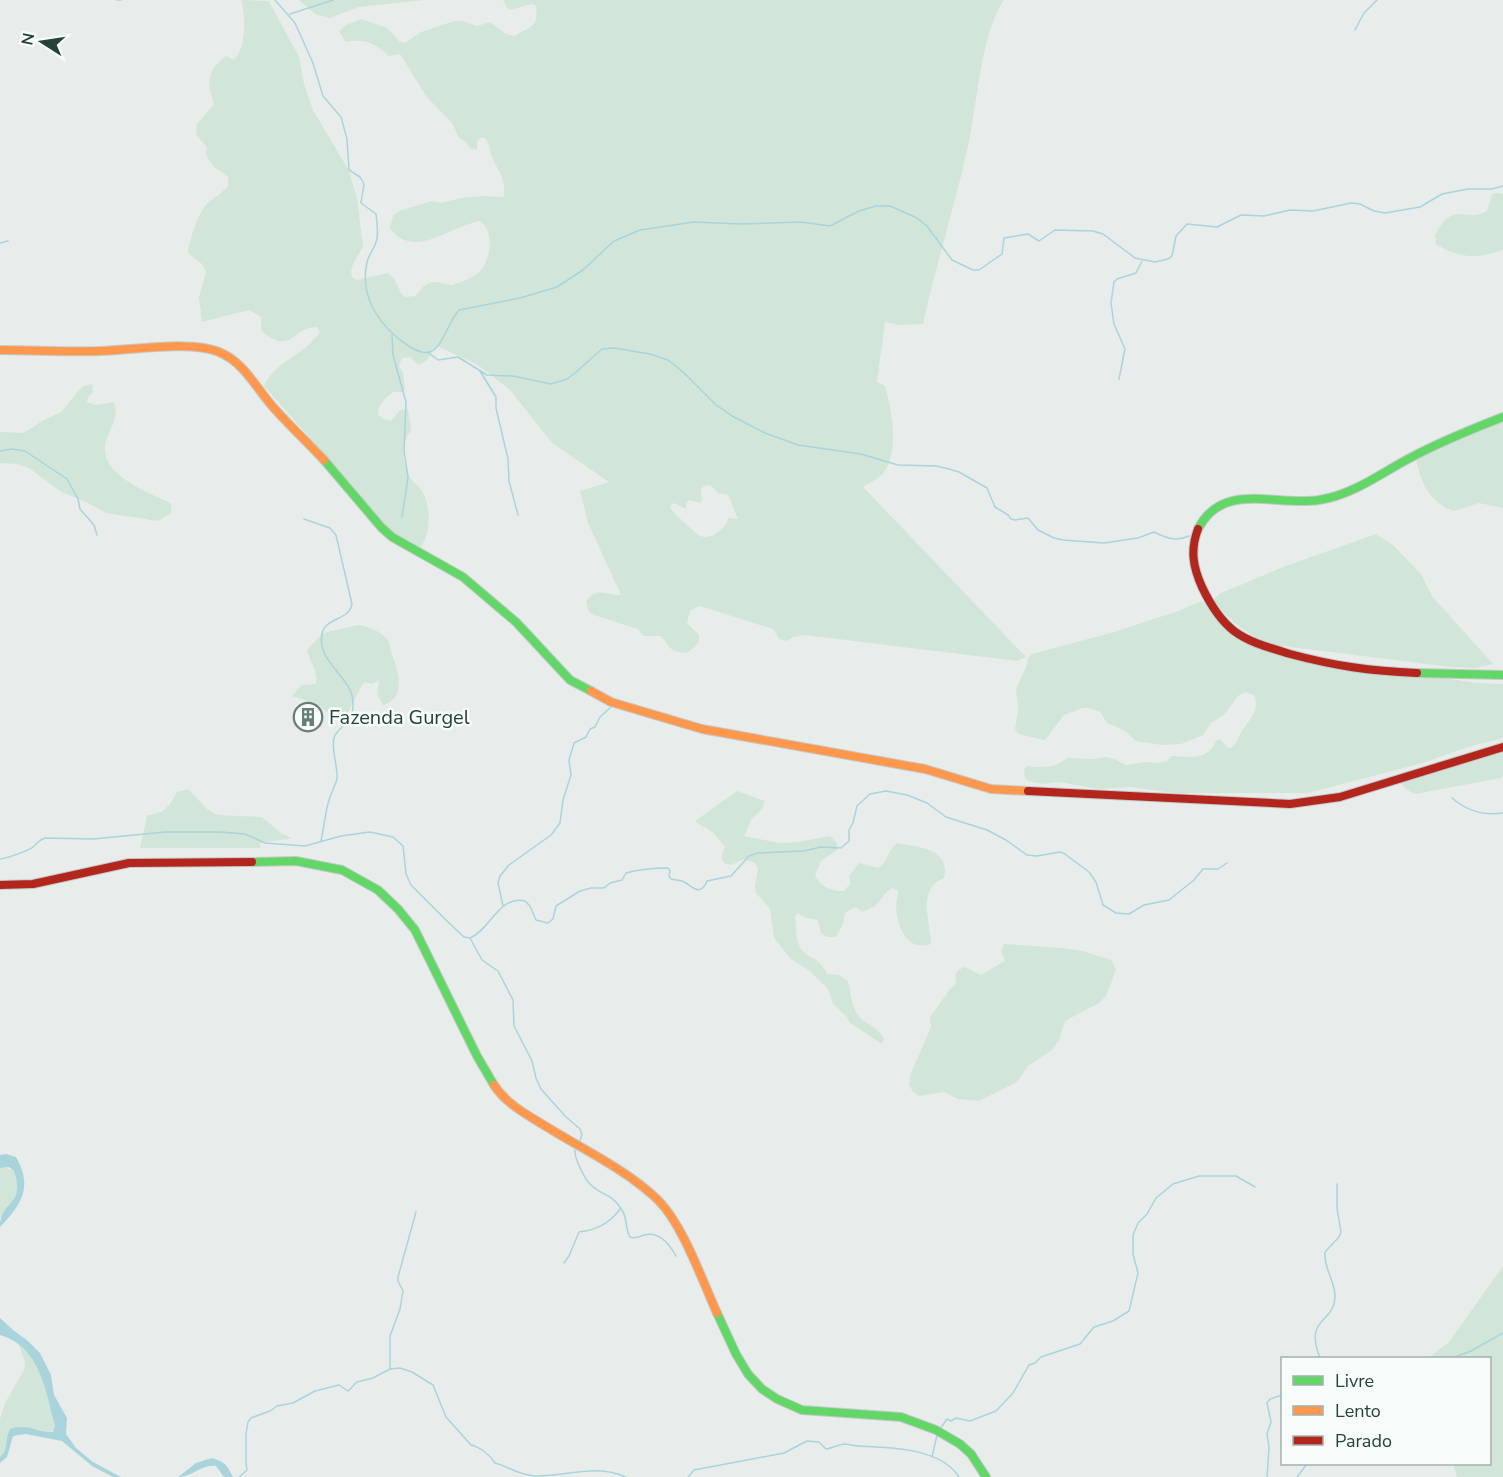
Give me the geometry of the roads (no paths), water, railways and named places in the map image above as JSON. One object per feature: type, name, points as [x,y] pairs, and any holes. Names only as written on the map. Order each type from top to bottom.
[{"type":"street","points":[[0,350],[98,351],[176,347],[205,348],[220,352],[249,375],[272,406],[324,460],[381,527],[392,537],[463,577],[503,609],[570,680],[611,702],[702,729],[925,769],[991,789],[1290,804],[1340,796],[1503,747]]},
{"type":"street","points":[[1503,417],[1412,457],[1380,476],[1329,499],[1305,502],[1239,499],[1225,503],[1205,517],[1194,541],[1193,553],[1201,584],[1216,613],[1233,630],[1252,641],[1318,662],[1347,667],[1380,671],[1503,675]]},
{"type":"street","points":[[0,885],[20,886],[46,883],[129,863],[296,861],[342,870],[362,880],[378,890],[415,930],[477,1056],[499,1093],[522,1112],[627,1176],[660,1202],[679,1230],[736,1354],[748,1374],[762,1389],[777,1399],[802,1410],[901,1417],[936,1430],[960,1444],[971,1454],[986,1477]]},
{"type":"water","points":[[0,1155],[16,1157],[24,1177],[24,1186],[19,1203],[0,1227],[1,1218],[17,1191],[14,1171],[9,1167],[0,1168]]},
{"type":"water","points":[[0,1318],[40,1353],[51,1375],[54,1395],[67,1418],[66,1434],[76,1448],[93,1462],[121,1477],[113,1477],[92,1466],[62,1441],[26,1434],[13,1436],[7,1457],[0,1463],[10,1429],[27,1427],[53,1432],[55,1426],[44,1385],[33,1360],[24,1349],[0,1335]]},
{"type":"water","points":[[212,1458],[225,1464],[233,1477],[224,1477],[216,1466],[211,1466],[178,1477],[196,1463]]},
{"type":"waterway","points":[[275,0],[295,23],[313,63],[323,96],[341,117],[347,139],[349,170],[360,177],[364,184],[361,203],[376,214],[377,239],[368,259],[365,275],[369,300],[390,331],[410,347],[422,352],[435,349],[459,310],[520,298],[557,287],[583,270],[614,241],[640,230],[694,222],[740,224],[801,222],[830,226],[859,211],[876,206],[890,206],[917,218],[927,226],[952,260],[973,270],[979,270],[1002,254],[1004,238],[1028,234],[1039,241],[1055,230],[1093,231],[1103,234],[1135,258],[1155,262],[1172,256],[1176,236],[1187,224],[1217,227],[1241,215],[1264,216],[1290,210],[1313,211],[1351,203],[1385,213],[1420,207],[1442,194],[1503,186]]},
{"type":"waterway","points":[[290,14],[333,0]]},
{"type":"waterway","points":[[1355,30],[1364,13],[1377,0]]},
{"type":"waterway","points":[[0,243],[8,241]]},
{"type":"waterway","points":[[1119,379],[1125,349],[1114,324],[1111,303],[1114,282],[1136,273],[1142,261]]},
{"type":"waterway","points":[[392,335],[393,355],[406,402],[404,451],[408,477],[402,517]]},
{"type":"waterway","points":[[429,353],[438,360],[458,357],[487,375],[513,376],[551,384],[567,379],[602,349],[614,348],[650,354],[668,360],[715,404],[732,416],[765,433],[798,445],[861,454],[898,465],[936,466],[959,472],[987,488],[995,507],[1011,519],[1028,518],[1038,530],[1054,538],[1104,543],[1138,538],[1154,532],[1171,539],[1189,536]]},
{"type":"waterway","points":[[480,371],[496,397],[496,408],[508,459],[509,481],[518,515]]},
{"type":"waterway","points":[[0,451],[12,449],[25,451],[67,479],[78,499],[80,509],[94,525],[97,535]]},
{"type":"waterway","points":[[304,519],[330,528],[336,535],[352,604],[350,609],[328,625],[322,634],[324,653],[347,685],[351,694],[353,711],[334,738],[337,779],[330,797],[321,841]]},
{"type":"waterway","points":[[503,906],[498,883],[500,876],[509,865],[551,835],[560,823],[563,800],[571,775],[569,760],[574,743],[586,737],[590,729],[595,727],[600,717],[611,707]]},
{"type":"waterway","points":[[470,938],[484,928],[508,903],[516,900],[525,901],[530,906],[536,920],[548,923],[553,919],[556,906],[580,891],[604,888],[610,883],[622,880],[626,873],[668,868],[671,879],[682,881],[698,890],[707,881],[731,876],[749,856],[758,853],[804,851],[821,847],[841,848],[849,841],[849,830],[857,806],[870,794],[886,791],[907,795],[927,803],[946,817],[987,830],[1027,855],[1037,856],[1060,852],[1065,854],[1089,872],[1096,882],[1103,905],[1116,913],[1129,914],[1144,905],[1169,900],[1194,880],[1203,869],[1218,869],[1227,863]]},
{"type":"waterway","points":[[1452,798],[1476,812],[1503,813]]},
{"type":"waterway","points":[[0,859],[27,850],[45,838],[93,839],[165,832],[221,832],[245,834],[265,843],[305,846],[341,836],[370,832],[393,837],[403,846],[406,874],[411,885],[464,937],[470,938],[482,960],[498,971],[513,1000],[514,1026],[532,1061],[541,1089],[580,1129],[582,1135],[580,1140]]},
{"type":"waterway","points":[[575,1150],[582,1172],[588,1181],[594,1188],[614,1200],[622,1210],[630,1237],[649,1234],[659,1237],[667,1243],[676,1256]]},
{"type":"waterway","points":[[940,1429],[947,1419],[970,1421],[996,1411],[1013,1393],[1029,1365],[1041,1357],[1080,1344],[1094,1327],[1113,1321],[1129,1311],[1138,1273],[1133,1254],[1133,1235],[1138,1223],[1147,1214],[1156,1198],[1173,1184],[1199,1176],[1236,1176],[1255,1187]]},
{"type":"waterway","points":[[1320,1357],[1315,1335],[1321,1322],[1330,1313],[1335,1298],[1325,1252],[1341,1232],[1337,1208],[1337,1184]]},
{"type":"waterway","points":[[564,1263],[579,1232],[602,1225],[620,1209]]},
{"type":"waterway","points":[[390,1368],[390,1336],[400,1309],[403,1291],[398,1277],[416,1212]]},
{"type":"waterway","points":[[1455,1357],[1471,1351],[1503,1333]]},
{"type":"waterway","points":[[239,1477],[247,1470],[246,1434],[251,1418],[277,1406],[293,1403],[315,1391],[339,1385],[348,1391],[357,1382],[373,1378],[390,1369],[400,1368],[412,1372],[433,1385],[446,1417],[471,1445],[484,1452],[495,1463],[522,1474],[534,1476],[603,1471],[626,1477]]},
{"type":"waterway","points":[[1267,1477],[1269,1448],[1267,1434],[1271,1422],[1267,1403],[1270,1399],[1281,1395]]},
{"type":"waterway","points":[[932,1457],[937,1435]]},
{"type":"waterway","points":[[688,1477],[694,1470],[784,1453],[807,1441],[819,1442],[826,1449],[844,1444],[913,1451],[940,1460],[959,1477]]},
{"type":"waterway","points":[[1297,1477],[1306,1465]]},
{"type":"place","name":"Fazenda Gurgel","points":[[308,717]]}]
